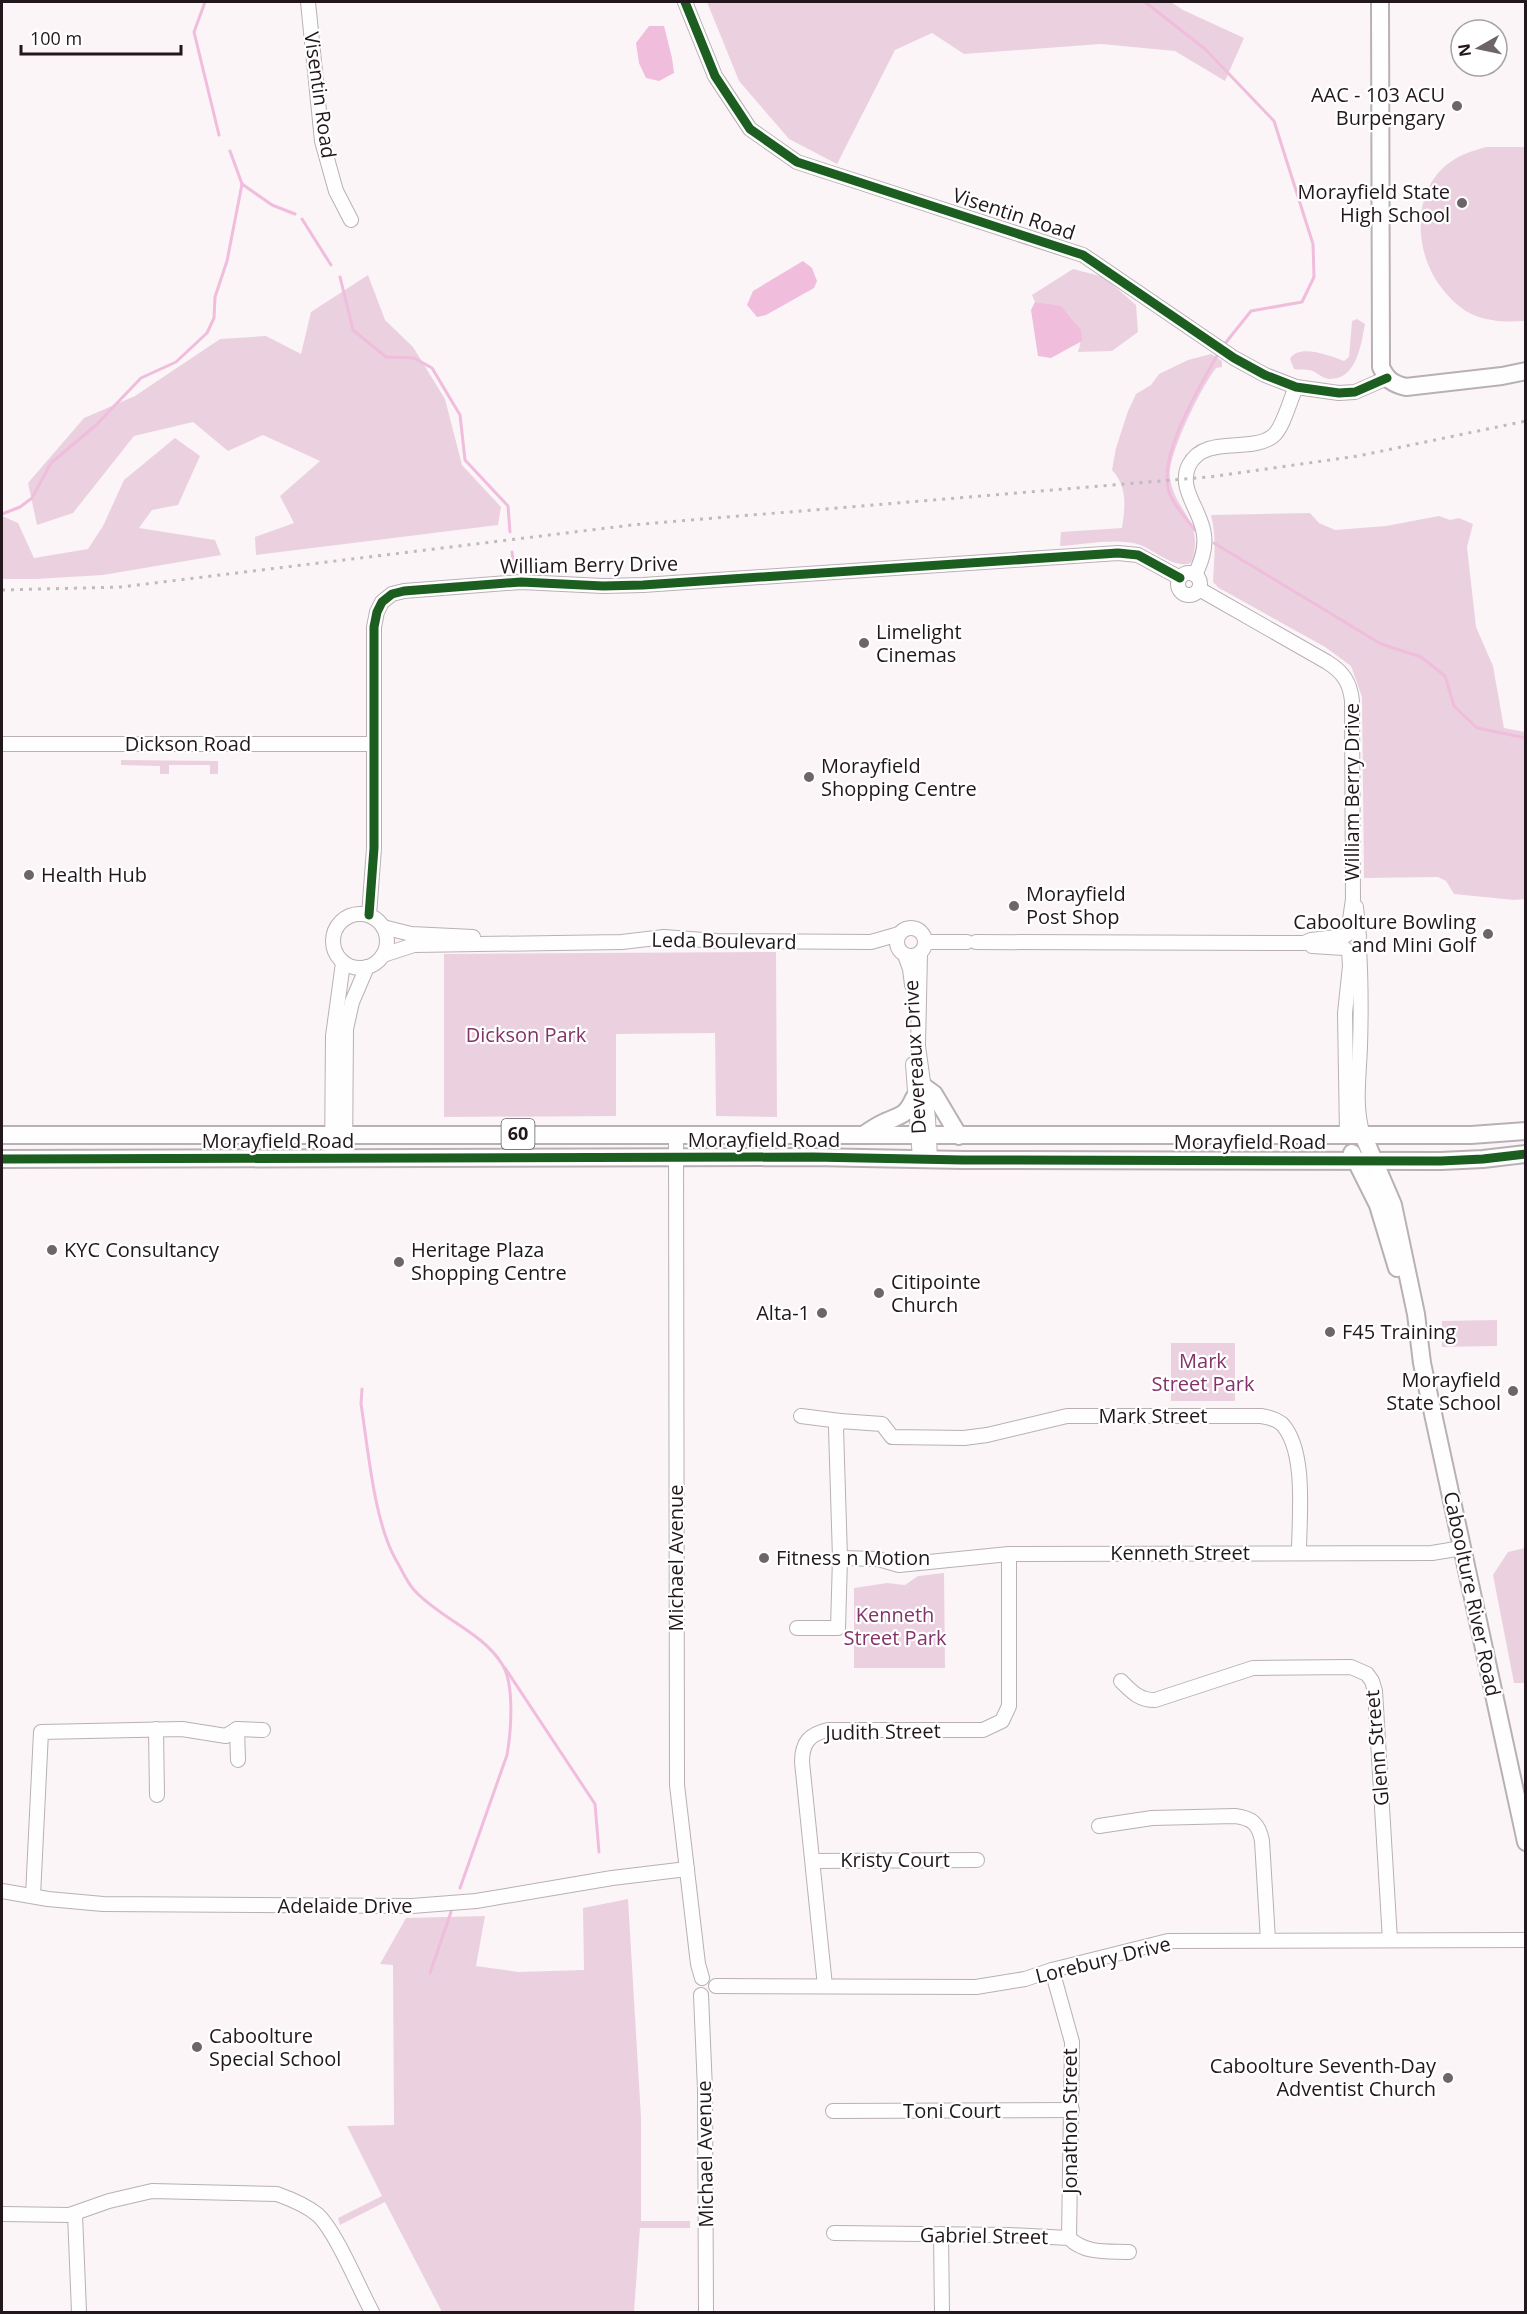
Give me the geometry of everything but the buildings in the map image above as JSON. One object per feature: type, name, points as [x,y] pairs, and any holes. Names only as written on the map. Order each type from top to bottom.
[{"type":"main road","points":[[1380,2],[1381,367],[1387,378],[1395,385],[1406,387],[1526,371]]},
{"type":"main road","points":[[862,1135],[902,1115],[919,1092],[934,1094],[959,1136]]},
{"type":"main road","name":"Morayfield Road","points":[[2,1135],[1471,1135],[1526,1131]]},
{"type":"main road","name":"Caboolture River Road","points":[[1355,1135],[1354,1161],[1383,1218],[1406,1316],[1418,1346]]},
{"type":"main road","name":"Caboolture River Road","points":[[1355,1135],[1374,1161],[1393,1205],[1416,1314],[1418,1346],[1526,1842]]},
{"type":"main road","name":"Morayfield Road","points":[[2,1159],[676,1157],[1465,1161],[1526,1154]]},
{"type":"street","name":"Visentin Road","points":[[308,2],[322,141],[336,192],[351,220]]},
{"type":"street","name":"Visentin Road","points":[[685,2],[715,76],[750,129],[797,162],[1083,255],[1234,358],[1265,375],[1296,387],[1339,393],[1355,392],[1387,378]]},
{"type":"street","points":[[1195,574],[1202,558],[1204,535],[1200,518],[1186,485],[1189,465],[1197,455],[1209,449],[1258,442],[1272,436],[1278,430],[1296,387]]},
{"type":"street","name":"William Berry Drive","points":[[369,915],[374,848],[375,619],[382,602],[393,594],[404,591],[521,582],[622,586],[1118,553],[1138,555],[1180,578]]},
{"type":"street","points":[[1185,574],[1195,574],[1199,579],[1199,589],[1191,594],[1184,593],[1179,585],[1180,578],[1185,574]]},
{"type":"street","name":"William Berry Drive","points":[[1199,589],[1327,662],[1341,672],[1348,682],[1352,701],[1353,899],[1348,1004],[1345,1014],[1355,1135]]},
{"type":"street","name":"Dickson Road","points":[[2,744],[374,744]]},
{"type":"street","points":[[338,1134],[346,1029],[352,1002],[367,967],[383,955],[387,941],[383,927],[369,915],[352,914],[334,930],[333,948],[343,963],[351,967],[367,967]]},
{"type":"street","name":"Leda Boulevard","points":[[383,927],[411,934],[463,935],[506,942],[622,942],[664,937],[717,942],[871,942],[880,946],[901,946]]},
{"type":"street","points":[[923,948],[922,934],[915,928],[906,929],[901,946],[913,956],[923,948],[972,942],[1304,943],[1311,946],[1351,942]]},
{"type":"street","name":"Leda Boulevard","points":[[383,955],[414,945],[489,945],[506,942]]},
{"type":"street","name":"Devereaux Drive","points":[[901,946],[912,976],[925,1159]]},
{"type":"street","name":"Devereaux Drive","points":[[919,1092],[918,1046],[923,948]]},
{"type":"street","points":[[338,1159],[333,1036],[343,963]]},
{"type":"street","name":"Michael Avenue","points":[[676,1135],[677,1785],[698,1964],[702,1978]]},
{"type":"street","points":[[797,1628],[838,1628],[840,1558],[836,1428],[840,1421],[801,1416]]},
{"type":"street","name":"Mark Street","points":[[840,1421],[882,1424],[892,1437],[963,1438],[987,1435],[1067,1416],[1261,1416],[1271,1418],[1281,1423],[1289,1435],[1297,1463],[1299,1552]]},
{"type":"street","name":"Kenneth Street","points":[[840,1558],[878,1558],[899,1565],[1009,1554],[1432,1553],[1462,1548]]},
{"type":"street","name":"Judith Street","points":[[825,1986],[802,1752],[805,1743],[812,1736],[828,1730],[983,1730],[1002,1721],[1009,1706],[1009,1554]]},
{"type":"street","name":"Glenn Street","points":[[1121,1681],[1134,1695],[1144,1700],[1155,1700],[1253,1668],[1351,1667],[1367,1674],[1375,1691],[1390,1940]]},
{"type":"street","points":[[156,1729],[157,1795]]},
{"type":"street","points":[[33,1896],[41,1732],[182,1729],[226,1736],[237,1730],[263,1730]]},
{"type":"street","points":[[237,1730],[237,1760]]},
{"type":"street","points":[[1100,1826],[1152,1818],[1188,1817],[1235,1816],[1246,1817],[1254,1822],[1260,1830],[1262,1841],[1268,1940]]},
{"type":"street","name":"Kristy Court","points":[[813,1861],[977,1860]]},
{"type":"street","name":"Adelaide Drive","points":[[2,1891],[103,1904],[429,1906],[687,1869]]},
{"type":"street","name":"Lorebury Drive","points":[[716,1986],[976,1987],[1025,1979],[1168,1941],[1526,1941]]},
{"type":"street","name":"Jonathon Street","points":[[1052,1970],[1072,2042],[1069,2238]]},
{"type":"street","points":[[702,1978],[710,1978],[716,1986],[712,1995],[707,1997],[701,1995],[697,1986],[702,1978]]},
{"type":"street","name":"Michael Avenue","points":[[701,1995],[705,2090],[706,2313]]},
{"type":"street","name":"Toni Court","points":[[833,2111],[1072,2110]]},
{"type":"street","points":[[2,2214],[75,2214],[109,2201],[152,2191],[277,2194],[295,2201],[320,2217],[331,2232],[372,2313]]},
{"type":"street","points":[[75,2214],[79,2313]]},
{"type":"street","name":"Gabriel Street","points":[[834,2234],[1011,2235],[1069,2238],[1076,2245],[1091,2251],[1129,2252]]},
{"type":"street","points":[[941,2235],[942,2313]]},
{"type":"green space","points":[[707,2],[1171,2],[1183,10],[1244,38],[1225,81],[1175,51],[1101,44],[964,54],[932,33],[895,50],[837,164],[789,139],[739,81]]},
{"type":"green space","points":[[1486,147],[1525,147],[1525,321],[1488,319],[1461,308],[1444,291],[1432,273],[1422,240],[1423,206],[1428,189],[1437,175],[1458,157]]},
{"type":"green space","points":[[1073,269],[1104,277],[1136,305],[1138,332],[1112,351],[1078,352],[1080,332],[1071,318],[1061,307],[1035,302],[1032,295]]},
{"type":"green space","points":[[368,275],[385,320],[413,347],[445,399],[462,465],[501,507],[498,525],[256,555],[255,537],[294,523],[280,496],[320,461],[263,435],[228,451],[193,422],[134,436],[73,513],[37,525],[28,483],[84,418],[135,396],[220,339],[266,336],[301,354],[311,312]]},
{"type":"green space","points":[[1357,319],[1365,324],[1362,341],[1356,359],[1346,374],[1329,379],[1311,370],[1294,369],[1290,359],[1294,354],[1300,352],[1315,352],[1344,361],[1349,357],[1352,321]]},
{"type":"green space","points":[[1211,354],[1222,361],[1222,367],[1216,368],[1202,390],[1180,438],[1171,467],[1170,478],[1173,490],[1195,537],[1195,549],[1191,563],[1172,562],[1140,545],[1131,543],[1111,542],[1060,546],[1061,532],[1122,528],[1123,490],[1112,470],[1116,448],[1136,394],[1151,385],[1159,374],[1188,360]]},
{"type":"green space","points":[[175,438],[200,456],[178,505],[152,510],[139,528],[215,540],[221,555],[103,575],[2,579],[2,516],[18,523],[34,558],[88,549],[103,526],[124,480]]},
{"type":"green space","points":[[1310,513],[1319,523],[1335,530],[1386,526],[1439,516],[1450,520],[1459,518],[1473,524],[1467,547],[1476,627],[1493,666],[1504,728],[1525,732],[1525,899],[1454,894],[1446,881],[1438,877],[1364,878],[1362,697],[1351,666],[1325,647],[1219,588],[1213,582],[1215,541],[1211,515]]},
{"type":"green space","points":[[121,760],[218,761],[218,774],[210,774],[210,765],[169,765],[169,774],[160,774],[160,766],[121,765]]},
{"type":"green space","name":"Dickson Park","points":[[776,952],[777,1117],[716,1116],[715,1033],[616,1034],[616,1116],[444,1117],[444,954]]},
{"type":"green space","points":[[1497,1320],[1497,1346],[1442,1347],[1442,1321]]},
{"type":"green space","name":"Mark Street Park","points":[[1171,1343],[1235,1343],[1235,1401],[1171,1401]]},
{"type":"green space","points":[[1525,1548],[1525,1683],[1514,1683],[1493,1575],[1508,1552]]},
{"type":"green space","name":"Kenneth Street Park","points":[[944,1573],[945,1668],[854,1668],[854,1588],[887,1583],[905,1585],[918,1576]]},
{"type":"green space","points":[[628,1899],[641,2117],[641,2221],[690,2221],[690,2228],[640,2228],[634,2312],[442,2312],[385,2202],[340,2225],[338,2218],[382,2196],[347,2126],[394,2125],[393,1965],[380,1964],[406,1918],[485,1916],[476,1966],[518,1972],[584,1970],[583,1908]]},
{"type":"shaded area","points":[[649,26],[664,26],[672,58],[674,73],[659,81],[646,78],[639,63],[636,43]]},
{"type":"shaded area","points":[[803,261],[812,268],[817,281],[814,288],[766,315],[757,317],[747,305],[753,291]]},
{"type":"shaded area","points":[[1035,302],[1061,306],[1081,330],[1082,341],[1051,358],[1038,356],[1031,310]]},
{"type":"waterway","points":[[205,2],[194,32],[219,135]]},
{"type":"waterway","points":[[1145,2],[1205,49],[1274,121],[1313,244],[1314,277],[1302,302],[1251,311],[1223,346]]},
{"type":"waterway","points":[[2,514],[20,507],[32,498],[51,463],[96,425],[141,378],[176,362],[207,333],[214,318],[215,297],[227,261],[242,184],[230,151]]},
{"type":"waterway","points":[[242,184],[272,205],[295,214]]},
{"type":"waterway","points":[[302,219],[331,265]]},
{"type":"waterway","points":[[340,277],[353,330],[386,357],[414,358],[432,368],[460,415],[465,460],[508,506],[510,532]]},
{"type":"waterway","points":[[1195,530],[1177,507],[1169,492],[1167,477],[1169,459],[1183,420],[1219,352]]},
{"type":"waterway","points":[[1214,543],[1381,644],[1421,657],[1445,676],[1454,706],[1477,728],[1526,738]]},
{"type":"waterway","points":[[512,552],[514,569]]},
{"type":"waterway","points":[[362,1389],[361,1404],[369,1463],[377,1506],[388,1544],[415,1591],[425,1601],[483,1643],[502,1664],[509,1683],[511,1721],[507,1755],[460,1888]]},
{"type":"waterway","points":[[505,1668],[595,1804],[599,1852]]},
{"type":"waterway","points":[[430,1973],[451,1912]]},
{"type":"railway","points":[[2,590],[121,587],[632,525],[1209,477],[1358,456],[1526,421]]},
{"type":"cycle path","points":[[685,2],[715,76],[750,129],[797,162],[1083,255],[1234,358],[1265,375],[1296,387],[1339,393],[1355,392],[1387,378]]},
{"type":"cycle path","points":[[369,915],[374,848],[374,627],[382,602],[392,594],[404,591],[521,582],[603,586],[643,585],[1118,553],[1138,555],[1180,578]]},
{"type":"cycle path","points":[[2,1159],[813,1157],[963,1160],[1441,1161],[1526,1154]]},
{"type":"place","name":"AAC - 103 ACU Burpengary","points":[[1457,106]]},
{"type":"place","name":"Morayfield State High School","points":[[1462,203]]},
{"type":"place","name":"Limelight Cinemas","points":[[864,643]]},
{"type":"place","name":"Morayfield Shopping Centre","points":[[809,777]]},
{"type":"place","name":"Health Hub","points":[[29,875]]},
{"type":"place","name":"Morayfield Post Shop","points":[[1014,906]]},
{"type":"place","name":"Caboolture Bowling and Mini Golf","points":[[1488,934]]},
{"type":"place","name":"KYC Consultancy","points":[[52,1250]]},
{"type":"place","name":"Heritage Plaza Shopping Centre","points":[[399,1262]]},
{"type":"place","name":"Citipointe Church","points":[[879,1293]]},
{"type":"place","name":"Alta-1","points":[[822,1313]]},
{"type":"place","name":"F45 Training","points":[[1330,1332]]},
{"type":"place","name":"Morayfield State School","points":[[1513,1391]]},
{"type":"place","name":"Fitness n Motion","points":[[764,1558]]},
{"type":"place","name":"Caboolture Special School","points":[[197,2047]]},
{"type":"place","name":"Caboolture Seventh-Day Adventist Church","points":[[1448,2078]]}]
